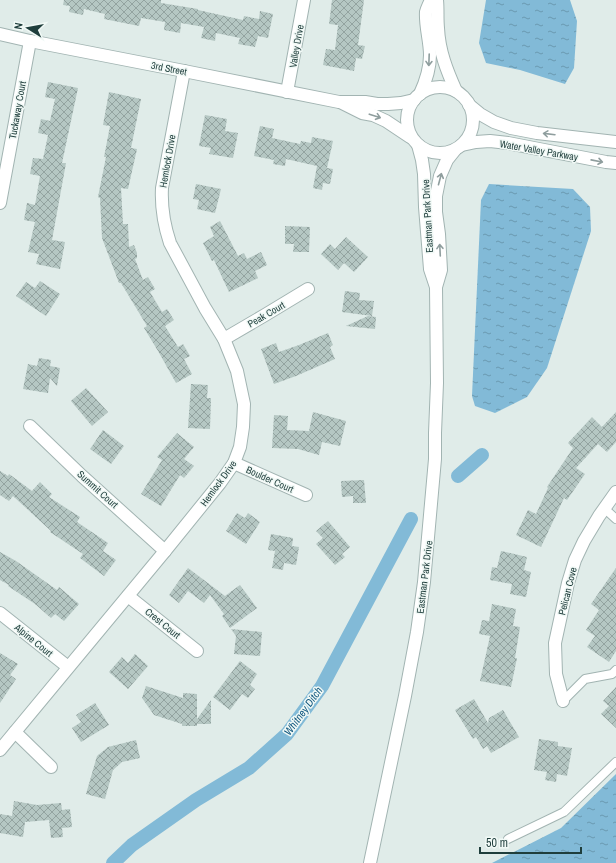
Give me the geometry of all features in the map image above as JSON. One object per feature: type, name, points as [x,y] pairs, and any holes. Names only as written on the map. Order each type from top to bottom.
[{"type":"street","name":"Valley Drive","points":[[287,92],[304,0]]},
{"type":"street","points":[[417,97],[427,90],[437,87],[447,88],[464,97],[469,105],[473,122],[472,130],[468,138],[459,147],[447,153],[436,154],[426,151],[414,141],[407,128],[406,118],[409,108],[425,83],[429,69],[430,55],[426,28],[426,11],[431,0]]},
{"type":"street","points":[[437,0],[440,50],[456,92]]},
{"type":"street","name":"3rd Street","points":[[0,34],[339,102],[388,104],[401,103],[417,97]]},
{"type":"street","name":"Tuckaway Court","points":[[0,202],[30,41]]},
{"type":"street","name":"Hemlock Drive","points":[[0,750],[220,483],[234,463],[240,447],[244,404],[237,371],[224,339],[205,308],[170,243],[163,217],[162,188],[184,71]]},
{"type":"street","name":"3rd Street","points":[[339,102],[362,113],[386,120],[414,141]]},
{"type":"street","name":"Water Valley Parkway","points":[[469,105],[480,114],[494,122],[511,128],[537,133],[616,142]]},
{"type":"street","name":"Eastman Park Drive","points":[[414,141],[422,160],[430,269],[436,287]]},
{"type":"street","name":"Water Valley Parkway","points":[[459,147],[476,142],[490,141],[616,163]]},
{"type":"street","name":"Eastman Park Drive","points":[[370,863],[405,696],[417,632],[424,582],[435,459],[437,383],[436,287],[441,270],[436,196],[440,176],[447,160],[459,147]]},
{"type":"street","name":"Peak Court","points":[[224,339],[308,289]]},
{"type":"street","name":"Summit Court","points":[[30,426],[82,476],[165,551]]},
{"type":"street","name":"Boulder Court","points":[[234,463],[306,495]]},
{"type":"street","name":"Pelican Cove","points":[[563,701],[556,674],[556,642],[562,605],[568,583],[584,541],[604,508],[616,492]]},
{"type":"street","name":"Crest Court","points":[[128,596],[197,650]]},
{"type":"street","name":"Alpine Court","points":[[0,613],[68,667]]},
{"type":"street","points":[[15,732],[51,767]]},
{"type":"lane","points":[[604,508],[616,519]]},
{"type":"lane","points":[[563,701],[585,679],[612,674],[616,670]]},
{"type":"lane","points":[[508,840],[564,812],[616,762]]},
{"type":"water","points":[[486,0],[570,0],[577,21],[574,68],[565,84],[520,70],[486,63],[479,43]]},
{"type":"water","points":[[489,184],[573,189],[590,207],[591,231],[547,368],[527,397],[495,413],[475,406],[472,396],[481,200]]},
{"type":"water","points":[[616,774],[616,863],[492,863],[561,828]]},
{"type":"building","points":[[64,0],[161,0],[161,3],[198,9],[243,20],[244,16],[259,19],[260,11],[273,14],[268,38],[258,36],[255,47],[238,44],[240,38],[216,33],[215,41],[201,38],[204,27],[181,23],[180,33],[164,30],[165,22],[141,18],[139,26],[104,19],[105,14],[84,9],[83,15],[69,12],[70,6],[63,5]]},
{"type":"building","points":[[332,0],[364,0],[358,45],[365,46],[362,59],[356,58],[354,71],[323,65],[326,49],[335,50],[338,25],[329,24]]},
{"type":"building","points":[[48,82],[78,88],[62,163],[66,163],[52,240],[65,242],[60,269],[36,264],[39,254],[28,252],[35,222],[24,220],[27,203],[35,205],[40,176],[30,174],[33,158],[43,159],[48,135],[38,133],[41,119],[50,121],[55,99],[45,97]]},
{"type":"building","points":[[109,92],[141,99],[131,148],[137,149],[128,189],[121,188],[123,224],[128,224],[129,247],[134,245],[137,253],[137,258],[135,259],[143,280],[148,277],[155,289],[150,292],[162,312],[167,309],[174,320],[165,326],[178,347],[183,344],[190,356],[184,359],[192,374],[176,383],[144,328],[147,326],[121,283],[119,283],[102,238],[100,198],[98,197],[106,157],[104,157],[110,126],[103,125]]},
{"type":"building","points":[[205,115],[227,119],[225,131],[238,133],[233,158],[209,154],[211,148],[199,146]]},
{"type":"building","points":[[260,126],[274,129],[272,138],[300,144],[301,141],[311,143],[312,137],[333,141],[327,168],[333,169],[330,184],[323,183],[322,190],[313,188],[317,166],[286,159],[285,166],[273,164],[274,160],[254,156]]},
{"type":"building","points":[[196,184],[221,189],[215,213],[197,209],[199,200],[193,199]]},
{"type":"building","points":[[220,221],[238,256],[244,253],[247,259],[261,252],[267,265],[255,271],[258,278],[229,292],[214,260],[212,261],[203,243],[214,236],[210,227]]},
{"type":"building","points":[[285,226],[310,227],[309,252],[293,252],[294,244],[285,244]]},
{"type":"building","points":[[346,237],[368,257],[354,272],[344,263],[338,270],[321,254],[330,244],[335,249]]},
{"type":"building","points":[[40,281],[60,294],[46,316],[16,296],[26,282],[35,288]]},
{"type":"building","points":[[345,291],[360,293],[359,300],[374,301],[372,316],[342,312]]},
{"type":"building","points":[[368,316],[376,317],[375,329],[346,326]]},
{"type":"building","points":[[328,333],[333,345],[330,347],[335,359],[274,384],[261,349],[276,343],[279,352]]},
{"type":"building","points":[[39,358],[51,360],[50,366],[60,368],[57,386],[50,378],[48,393],[23,389],[28,364],[37,366]]},
{"type":"building","points":[[191,384],[208,385],[207,398],[211,398],[210,429],[188,428]]},
{"type":"building","points":[[86,388],[108,412],[92,426],[71,401]]},
{"type":"building","points":[[313,412],[346,421],[340,446],[322,442],[319,455],[298,449],[272,448],[274,415],[288,416],[287,430],[309,431]]},
{"type":"building","points":[[616,412],[616,442],[607,452],[598,444],[576,468],[585,474],[567,500],[564,498],[541,547],[516,535],[528,510],[536,514],[548,488],[547,487],[573,448],[568,443],[592,417],[602,427]]},
{"type":"building","points":[[103,430],[124,446],[111,464],[90,449]]},
{"type":"building","points":[[177,433],[194,447],[184,459],[194,466],[184,478],[180,475],[161,506],[141,494],[162,460],[157,457]]},
{"type":"building","points":[[0,471],[8,476],[9,474],[32,491],[40,482],[52,494],[49,497],[80,517],[77,522],[108,543],[103,551],[116,560],[104,576],[80,558],[83,554],[50,532],[51,531],[13,496],[9,501],[0,495]]},
{"type":"building","points":[[364,480],[366,503],[353,503],[353,496],[342,497],[341,481]]},
{"type":"building","points":[[237,513],[245,518],[248,513],[260,522],[246,544],[226,531]]},
{"type":"building","points":[[328,521],[350,547],[342,554],[345,557],[335,565],[316,544],[323,538],[316,531]]},
{"type":"building","points":[[271,534],[293,538],[292,546],[299,547],[296,565],[284,563],[283,570],[272,568],[275,551],[268,550]]},
{"type":"building","points":[[501,551],[527,557],[524,570],[531,572],[526,597],[510,594],[512,584],[490,580],[492,567],[497,568]]},
{"type":"building","points":[[0,552],[16,561],[57,590],[59,587],[79,604],[64,621],[55,614],[51,618],[35,604],[0,580]]},
{"type":"building","points":[[188,568],[225,596],[240,585],[257,608],[230,628],[222,616],[224,614],[210,595],[204,603],[188,591],[179,603],[169,595]]},
{"type":"building","points":[[616,568],[616,651],[609,662],[587,647],[595,636],[586,630],[599,610],[591,604]]},
{"type":"building","points":[[492,604],[516,609],[513,626],[520,627],[515,658],[517,658],[511,687],[480,681],[490,636],[479,634],[482,620],[489,621]]},
{"type":"building","points":[[231,629],[262,632],[260,656],[234,654],[236,636]]},
{"type":"building","points":[[0,653],[18,664],[10,675],[16,679],[0,703]]},
{"type":"building","points":[[135,654],[148,666],[128,689],[109,672],[122,657],[128,663]]},
{"type":"building","points":[[240,661],[257,674],[250,685],[255,689],[248,698],[242,694],[230,710],[213,697]]},
{"type":"building","points":[[146,686],[183,698],[183,693],[197,694],[197,719],[211,700],[211,724],[182,726],[182,724],[154,715],[142,698]]},
{"type":"building","points":[[616,687],[616,728],[601,714],[609,706],[603,701]]},
{"type":"building","points":[[474,699],[488,723],[489,718],[503,710],[519,737],[491,753],[487,746],[483,749],[476,737],[473,739],[455,710]]},
{"type":"building","points":[[95,703],[109,725],[81,742],[72,728],[81,722],[76,715]]},
{"type":"building","points":[[539,739],[558,742],[558,746],[572,748],[567,776],[557,774],[556,782],[545,780],[547,772],[534,770]]},
{"type":"building","points":[[136,740],[140,758],[122,762],[113,770],[105,799],[86,794],[97,756],[108,747]]},
{"type":"building","points":[[14,801],[37,805],[61,803],[62,810],[70,809],[72,827],[62,828],[63,837],[51,838],[49,820],[25,822],[23,837],[0,833],[0,814],[12,816]]},
{"type":"waterway","name":"Whitney Ditch","points":[[458,476],[482,455]]},
{"type":"waterway","name":"Whitney Ditch","points":[[113,863],[132,845],[196,800],[249,768],[287,734],[322,686],[411,519]]}]
